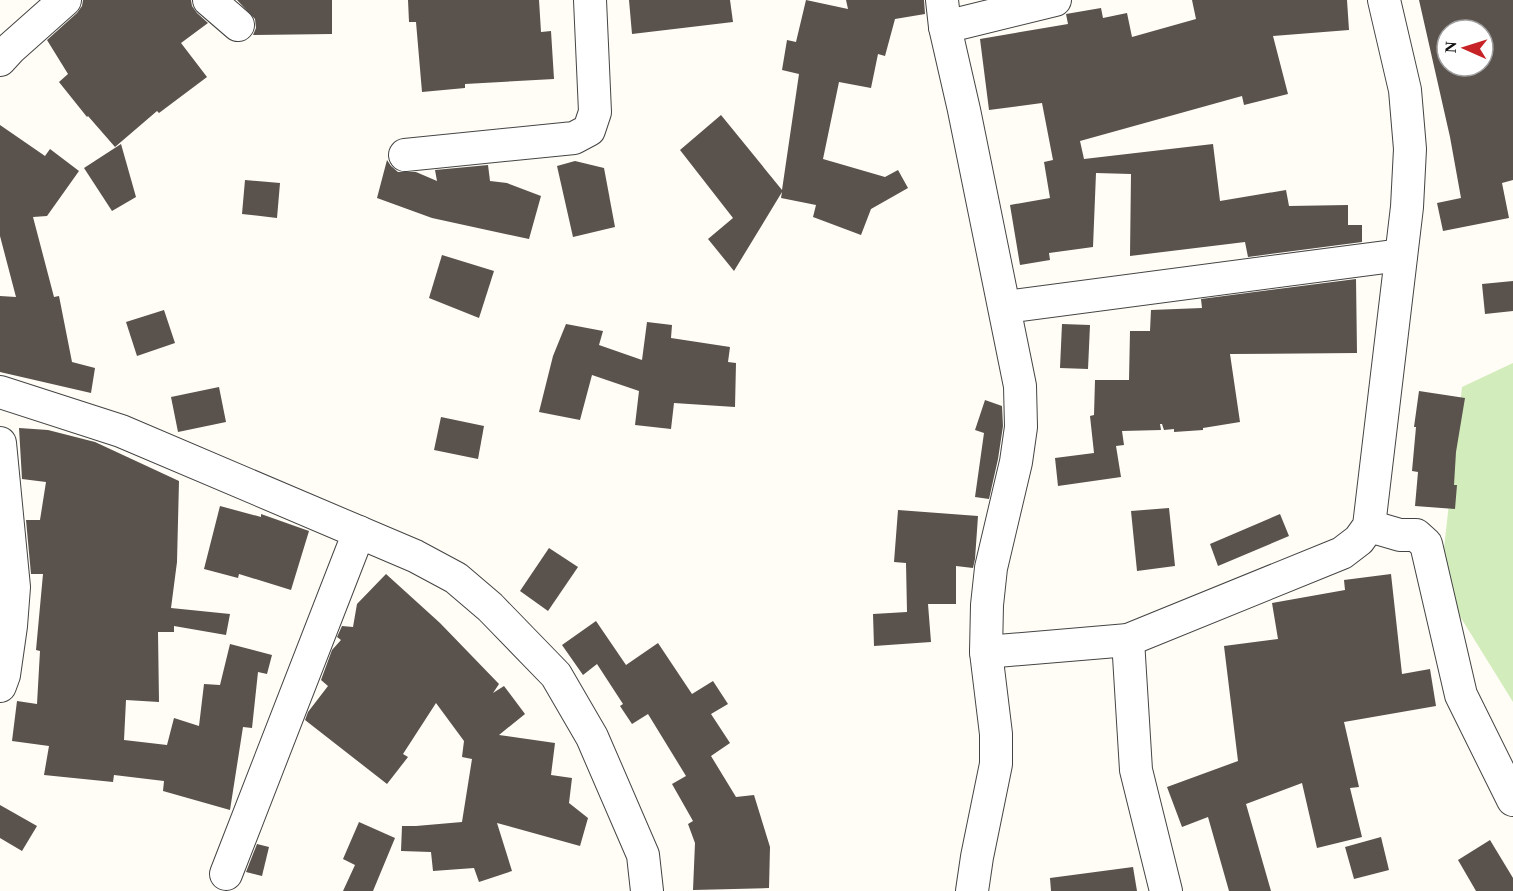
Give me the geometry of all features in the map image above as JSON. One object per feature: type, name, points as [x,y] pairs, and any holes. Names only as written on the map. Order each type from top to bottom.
[{"type":"street","points":[[0,60],[65,0]]},
{"type":"street","points":[[208,0],[238,25]]},
{"type":"street","points":[[405,154],[574,138],[589,130],[595,112],[590,0]]},
{"type":"street","points":[[972,891],[996,764],[996,734],[986,652],[987,605],[991,568],[1016,462],[1021,427],[1020,386],[943,14],[1055,0]]},
{"type":"street","points":[[986,652],[1128,640],[1342,553],[1359,540],[1369,526],[1407,207],[1410,149],[1405,90],[1384,0]]},
{"type":"street","points":[[1005,307],[1401,255]]},
{"type":"street","points":[[0,392],[121,431],[415,556],[456,578],[490,607],[556,675],[592,737],[643,855],[647,891]]},
{"type":"street","points":[[0,443],[14,587],[7,655],[0,686]]},
{"type":"street","points":[[1369,526],[1400,535],[1416,535],[1426,544],[1461,695],[1513,800]]},
{"type":"street","points":[[226,874],[359,532]]},
{"type":"street","points":[[1128,640],[1136,770],[1166,891]]},
{"type":"green space","points":[[1513,363],[1513,702],[1440,584],[1462,387]]},
{"type":"building","points":[[83,0],[191,0],[197,13],[208,23],[181,43],[207,77],[159,113],[157,111],[115,147],[59,82],[68,74],[47,40],[77,13]]},
{"type":"building","points":[[237,0],[332,0],[332,34],[253,35],[256,28],[255,19]]},
{"type":"building","points":[[408,0],[539,0],[541,32],[551,31],[554,79],[465,84],[465,88],[422,92],[416,22],[409,22]]},
{"type":"building","points":[[629,0],[730,0],[733,22],[632,34]]},
{"type":"building","points":[[806,0],[848,9],[846,0],[924,0],[925,14],[895,19],[885,56],[878,54],[871,88],[839,82],[823,159],[885,177],[898,170],[908,188],[871,209],[861,235],[813,217],[816,205],[781,198],[782,192],[734,271],[708,239],[733,218],[680,150],[721,115],[782,190],[799,74],[782,70],[787,40],[796,42]]},
{"type":"building","points":[[1192,0],[1347,0],[1349,30],[1273,36],[1288,94],[1244,105],[1242,96],[1080,141],[1084,159],[1213,144],[1220,201],[1286,190],[1289,206],[1348,205],[1348,225],[1362,225],[1362,242],[1248,257],[1245,242],[1130,256],[1131,174],[1096,173],[1093,247],[1049,253],[1050,260],[1020,265],[1010,205],[1050,198],[1044,162],[1053,160],[1042,103],[989,110],[980,39],[1068,24],[1066,14],[1101,8],[1103,18],[1127,13],[1132,37],[1196,19]]},
{"type":"building","points":[[1419,0],[1513,0],[1513,180],[1502,183],[1509,218],[1443,231],[1437,203],[1461,198],[1437,78],[1495,78],[1495,18],[1435,18],[1435,71]]},
{"type":"building","points":[[0,125],[45,156],[50,149],[79,171],[47,216],[33,217],[54,297],[59,296],[72,362],[95,368],[91,393],[0,372],[0,296],[16,297],[0,236]]},
{"type":"building","points":[[121,144],[136,197],[112,211],[84,168]]},
{"type":"building","points":[[387,160],[398,172],[416,172],[437,181],[435,170],[488,165],[490,181],[507,183],[541,196],[529,239],[432,218],[377,198]]},
{"type":"building","points":[[575,161],[604,168],[615,227],[573,237],[557,166]]},
{"type":"building","points":[[245,180],[280,183],[277,218],[242,214]]},
{"type":"building","points":[[442,255],[494,271],[479,318],[429,298]]},
{"type":"building","points":[[1356,279],[1357,353],[1230,354],[1240,422],[1203,428],[1203,430],[1174,432],[1174,429],[1164,430],[1160,424],[1161,430],[1122,431],[1124,445],[1116,446],[1121,477],[1058,486],[1055,458],[1094,453],[1090,416],[1094,415],[1095,380],[1129,380],[1130,331],[1150,331],[1151,310],[1202,308],[1201,299]]},
{"type":"building","points":[[1513,281],[1513,311],[1485,314],[1482,284]]},
{"type":"building","points":[[164,310],[175,343],[137,356],[126,322]]},
{"type":"building","points":[[647,322],[672,325],[671,338],[730,347],[728,362],[736,363],[735,407],[674,403],[671,429],[635,425],[639,391],[592,375],[580,420],[539,412],[553,356],[566,324],[603,331],[599,345],[642,360]]},
{"type":"building","points":[[1062,324],[1090,325],[1088,369],[1060,368]]},
{"type":"building","points":[[219,387],[226,422],[178,432],[171,397]]},
{"type":"building","points":[[1419,391],[1465,398],[1456,452],[1455,509],[1415,506],[1418,472],[1412,471],[1416,427],[1414,427]]},
{"type":"building","points":[[985,400],[1002,406],[1003,426],[989,499],[975,497],[984,433],[975,430]]},
{"type":"building","points":[[441,417],[484,426],[478,459],[434,450]]},
{"type":"building","points":[[19,428],[48,430],[95,442],[179,481],[177,562],[171,608],[230,614],[226,635],[174,626],[174,632],[158,632],[159,702],[126,700],[124,740],[167,745],[174,718],[199,726],[204,684],[220,685],[230,644],[272,655],[267,674],[258,672],[252,728],[243,727],[230,810],[163,791],[164,781],[114,775],[113,782],[44,775],[49,746],[12,741],[17,701],[37,704],[40,651],[36,650],[43,574],[31,574],[26,520],[40,520],[46,482],[22,479]]},
{"type":"building","points":[[220,506],[261,517],[261,514],[309,531],[291,590],[239,574],[238,578],[204,569]]},
{"type":"building","points":[[1169,508],[1175,566],[1137,571],[1131,511]]},
{"type":"building","points":[[898,510],[978,516],[975,559],[973,568],[956,566],[956,604],[928,604],[931,642],[874,646],[873,614],[907,612],[906,563],[894,562]]},
{"type":"building","points":[[1280,514],[1289,536],[1218,566],[1210,544]]},
{"type":"building","points":[[549,548],[578,567],[548,611],[520,591]]},
{"type":"building","points":[[386,574],[440,623],[499,684],[493,693],[504,686],[525,714],[499,735],[555,743],[551,775],[572,778],[569,803],[588,818],[580,846],[497,823],[512,871],[479,882],[474,868],[433,871],[431,852],[401,851],[402,826],[462,822],[472,759],[462,757],[464,741],[436,703],[403,754],[408,757],[387,784],[305,720],[308,712],[328,686],[321,680],[332,650],[341,640],[337,637],[342,626],[353,627],[357,604]]},
{"type":"building","points":[[1391,574],[1402,674],[1430,669],[1436,706],[1344,722],[1359,787],[1350,788],[1362,837],[1317,848],[1302,783],[1246,804],[1271,891],[1229,891],[1208,817],[1182,827],[1167,787],[1238,761],[1224,646],[1278,639],[1272,603],[1345,590],[1344,580]]},
{"type":"building","points":[[596,621],[626,665],[658,643],[692,694],[713,681],[728,704],[711,714],[730,743],[711,756],[736,797],[754,795],[770,847],[769,888],[693,890],[695,843],[688,824],[693,821],[672,784],[686,776],[648,714],[632,724],[620,706],[623,704],[597,664],[583,675],[562,645]]},
{"type":"building","points":[[0,805],[37,826],[22,851],[0,838]]},
{"type":"building","points":[[359,822],[395,838],[373,891],[343,891],[355,865],[343,859]]},
{"type":"building","points":[[1381,837],[1389,870],[1354,879],[1345,847]]},
{"type":"building","points":[[1490,840],[1513,878],[1513,891],[1476,891],[1458,860]]},
{"type":"building","points":[[257,844],[269,847],[262,876],[246,872]]},
{"type":"building","points":[[1133,867],[1137,891],[1051,891],[1050,878]]}]
